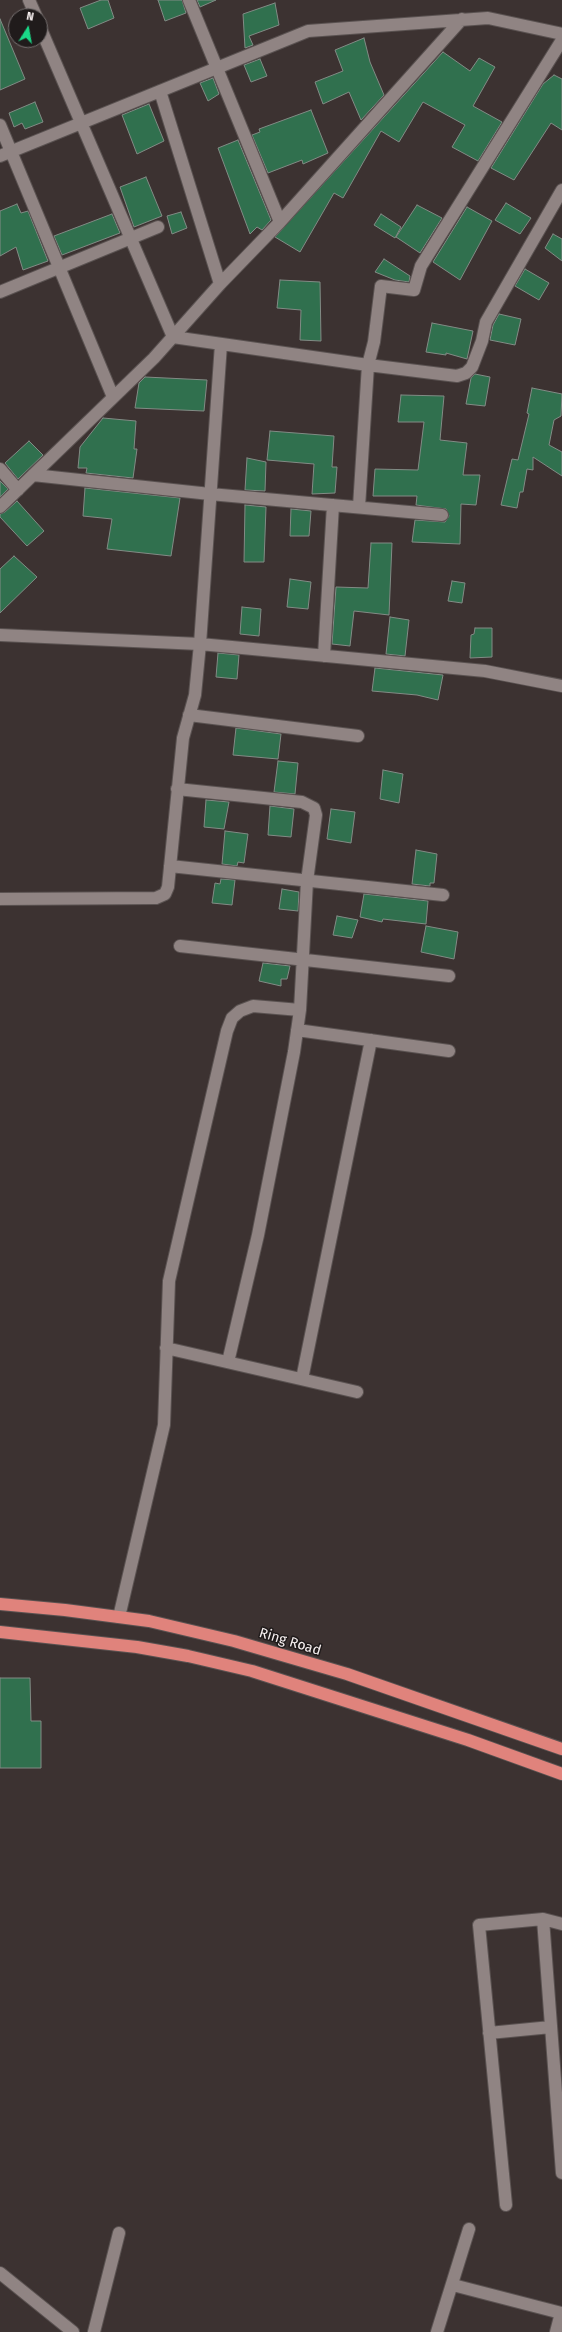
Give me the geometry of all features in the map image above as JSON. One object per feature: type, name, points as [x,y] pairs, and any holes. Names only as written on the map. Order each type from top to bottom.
[{"type":"highway","name":"Ring Road","points":[[0,1604],[150,1621],[249,1645],[347,1674],[562,1749]]},
{"type":"highway","points":[[0,1632],[137,1647],[188,1656],[252,1671],[446,1733],[562,1774]]},
{"type":"street","points":[[189,0],[215,68],[280,222]]},
{"type":"street","points":[[6,154],[308,31],[488,18],[562,34]]},
{"type":"street","points":[[0,507],[173,337],[220,284],[280,222],[462,19]]},
{"type":"street","points":[[359,508],[368,365],[374,342],[381,286],[414,290],[421,266],[562,40]]},
{"type":"street","points":[[48,46],[79,123],[173,337]]},
{"type":"street","points":[[160,91],[220,284]]},
{"type":"street","points":[[0,124],[6,154],[60,268],[113,397]]},
{"type":"street","points":[[173,337],[456,376],[466,373],[472,367],[482,341],[486,322],[562,190]]},
{"type":"street","points":[[0,292],[158,227]]},
{"type":"street","points":[[0,899],[156,898],[165,894],[168,887],[182,738],[195,695],[200,644],[221,344]]},
{"type":"street","points":[[0,469],[18,490]]},
{"type":"street","points":[[33,475],[210,494],[442,515]]},
{"type":"street","points":[[324,656],[333,505]]},
{"type":"street","points":[[0,635],[200,644],[486,671],[562,686]]},
{"type":"street","points":[[189,714],[358,736]]},
{"type":"street","points":[[177,789],[308,804],[314,808],[316,815],[308,881],[300,1010],[297,1030],[258,1235],[228,1362]]},
{"type":"street","points":[[170,866],[443,895]]},
{"type":"street","points":[[180,946],[303,958],[448,976]]},
{"type":"street","points":[[119,1617],[164,1425],[169,1281],[232,1018],[240,1011],[253,1006],[300,1010]]},
{"type":"street","points":[[297,1030],[449,1051]]},
{"type":"street","points":[[302,1380],[371,1040]]},
{"type":"street","points":[[166,1348],[357,1392]]},
{"type":"street","points":[[543,1919],[551,2028],[557,2047],[562,2173]]},
{"type":"street","points":[[506,2205],[479,1926],[543,1919],[562,1924]]},
{"type":"street","points":[[489,2033],[551,2028]]},
{"type":"street","points":[[437,2332],[453,2285],[469,2229]]},
{"type":"street","points":[[94,2332],[119,2233]]},
{"type":"street","points":[[0,2273],[67,2329]]},
{"type":"street","points":[[453,2285],[561,2314],[556,2332]]},
{"type":"building","points":[[101,0],[108,0],[114,18],[88,29],[80,8]]},
{"type":"building","points":[[158,0],[182,0],[186,13],[165,21]]},
{"type":"building","points":[[197,0],[216,0],[200,7]]},
{"type":"building","points":[[275,3],[279,25],[249,36],[253,45],[245,48],[243,14]]},
{"type":"building","points":[[0,19],[8,38],[8,48],[12,48],[25,79],[0,90]]},
{"type":"building","points":[[364,38],[370,62],[384,95],[361,120],[349,92],[323,104],[315,82],[343,71],[335,50]]},
{"type":"building","points":[[443,52],[470,71],[479,58],[495,67],[473,106],[502,122],[478,161],[452,147],[465,125],[423,102],[399,142],[381,131],[343,198],[334,193],[300,252],[275,237]]},
{"type":"building","points":[[260,59],[267,76],[251,82],[244,65]]},
{"type":"building","points":[[554,75],[562,79],[562,130],[551,123],[514,180],[491,168],[543,84]]},
{"type":"building","points":[[213,78],[219,94],[208,101],[200,83]]},
{"type":"building","points":[[35,102],[43,122],[25,129],[22,123],[14,127],[9,113]]},
{"type":"building","points":[[149,104],[164,141],[137,154],[122,115]]},
{"type":"building","points":[[311,110],[328,153],[303,164],[302,160],[268,173],[252,135],[260,132],[259,129]]},
{"type":"building","points":[[238,140],[271,220],[262,230],[257,227],[250,234],[218,148]]},
{"type":"building","points":[[146,177],[162,216],[134,227],[120,187]]},
{"type":"building","points":[[506,203],[531,218],[520,234],[495,220]]},
{"type":"building","points":[[17,204],[21,213],[28,211],[48,261],[23,270],[16,247],[0,256],[0,211]]},
{"type":"building","points":[[417,205],[442,218],[420,253],[396,237]]},
{"type":"building","points":[[467,207],[492,221],[460,280],[433,262]]},
{"type":"building","points":[[181,212],[187,228],[172,234],[167,216]]},
{"type":"building","points":[[112,214],[120,233],[62,255],[54,236]]},
{"type":"building","points":[[381,214],[401,227],[395,238],[374,225]]},
{"type":"building","points":[[553,234],[562,239],[562,261],[545,248]]},
{"type":"building","points":[[384,259],[410,276],[409,282],[395,280],[375,272]]},
{"type":"building","points":[[525,269],[549,283],[539,300],[515,286]]},
{"type":"building","points":[[280,280],[320,282],[321,341],[300,340],[301,310],[277,308]]},
{"type":"building","points":[[499,314],[521,319],[515,345],[490,340],[493,325]]},
{"type":"building","points":[[432,323],[473,331],[467,359],[446,353],[446,355],[426,352]]},
{"type":"building","points":[[475,374],[490,377],[485,406],[466,404],[471,378]]},
{"type":"building","points":[[145,377],[207,380],[204,411],[135,408],[139,383]]},
{"type":"building","points":[[532,388],[562,394],[561,416],[554,420],[549,445],[562,452],[562,476],[533,457],[533,470],[527,469],[523,492],[520,492],[517,508],[501,505],[512,459],[518,460],[529,414],[527,413]]},
{"type":"building","points":[[401,395],[444,396],[440,440],[467,443],[463,475],[480,475],[476,505],[461,504],[460,544],[412,542],[415,520],[445,522],[449,516],[446,509],[416,505],[417,496],[373,496],[375,469],[418,470],[424,422],[398,422]]},
{"type":"building","points":[[103,418],[136,421],[134,449],[137,449],[133,478],[86,473],[87,468],[78,468],[80,447]]},
{"type":"building","points":[[270,431],[334,436],[332,467],[337,467],[335,493],[312,494],[314,464],[267,460]]},
{"type":"building","points":[[29,441],[43,455],[18,479],[5,463]]},
{"type":"building","points":[[247,458],[266,462],[265,491],[245,490]]},
{"type":"building","points":[[0,481],[8,489],[0,497]]},
{"type":"building","points":[[85,488],[180,498],[171,556],[107,549],[112,519],[83,516]]},
{"type":"building","points":[[17,501],[44,531],[27,546],[0,517],[0,514],[5,512]]},
{"type":"building","points":[[245,505],[266,507],[264,562],[244,562]]},
{"type":"building","points":[[291,509],[311,511],[309,536],[290,536]]},
{"type":"building","points":[[371,543],[392,543],[389,615],[354,611],[350,646],[332,644],[336,587],[368,588]]},
{"type":"building","points":[[14,556],[37,577],[0,613],[0,569]]},
{"type":"building","points":[[290,579],[311,582],[308,609],[287,607]]},
{"type":"building","points":[[452,581],[465,583],[462,603],[448,601]]},
{"type":"building","points":[[242,607],[261,609],[259,636],[240,634]]},
{"type":"building","points":[[390,617],[409,620],[405,656],[386,654]]},
{"type":"building","points":[[475,628],[492,628],[492,657],[470,658],[471,635],[474,634]]},
{"type":"building","points":[[218,653],[239,655],[237,679],[216,677]]},
{"type":"building","points":[[375,668],[443,675],[438,700],[417,695],[372,691]]},
{"type":"building","points":[[236,728],[281,734],[278,759],[233,755]]},
{"type":"building","points":[[278,761],[298,763],[295,794],[274,792]]},
{"type":"building","points":[[383,770],[403,774],[399,803],[380,799]]},
{"type":"building","points":[[206,800],[229,802],[224,829],[204,827]]},
{"type":"building","points":[[270,806],[294,809],[291,837],[268,835]]},
{"type":"building","points":[[331,809],[355,812],[351,843],[327,839]]},
{"type":"building","points":[[225,831],[248,834],[244,863],[238,862],[237,866],[222,864]]},
{"type":"building","points":[[416,850],[437,854],[434,883],[430,883],[430,886],[412,884]]},
{"type":"building","points":[[221,879],[235,880],[232,905],[212,903],[215,883],[220,884]]},
{"type":"building","points":[[282,889],[299,892],[298,911],[279,909]]},
{"type":"building","points":[[364,894],[428,901],[426,924],[383,919],[382,922],[360,917]]},
{"type":"building","points":[[337,916],[358,920],[352,938],[333,935]]},
{"type":"building","points":[[426,926],[458,932],[454,959],[421,952]]},
{"type":"building","points":[[263,963],[290,966],[287,979],[281,979],[281,986],[259,981]]},
{"type":"building","points":[[0,1678],[30,1678],[31,1721],[41,1721],[41,1768],[0,1768]]}]
